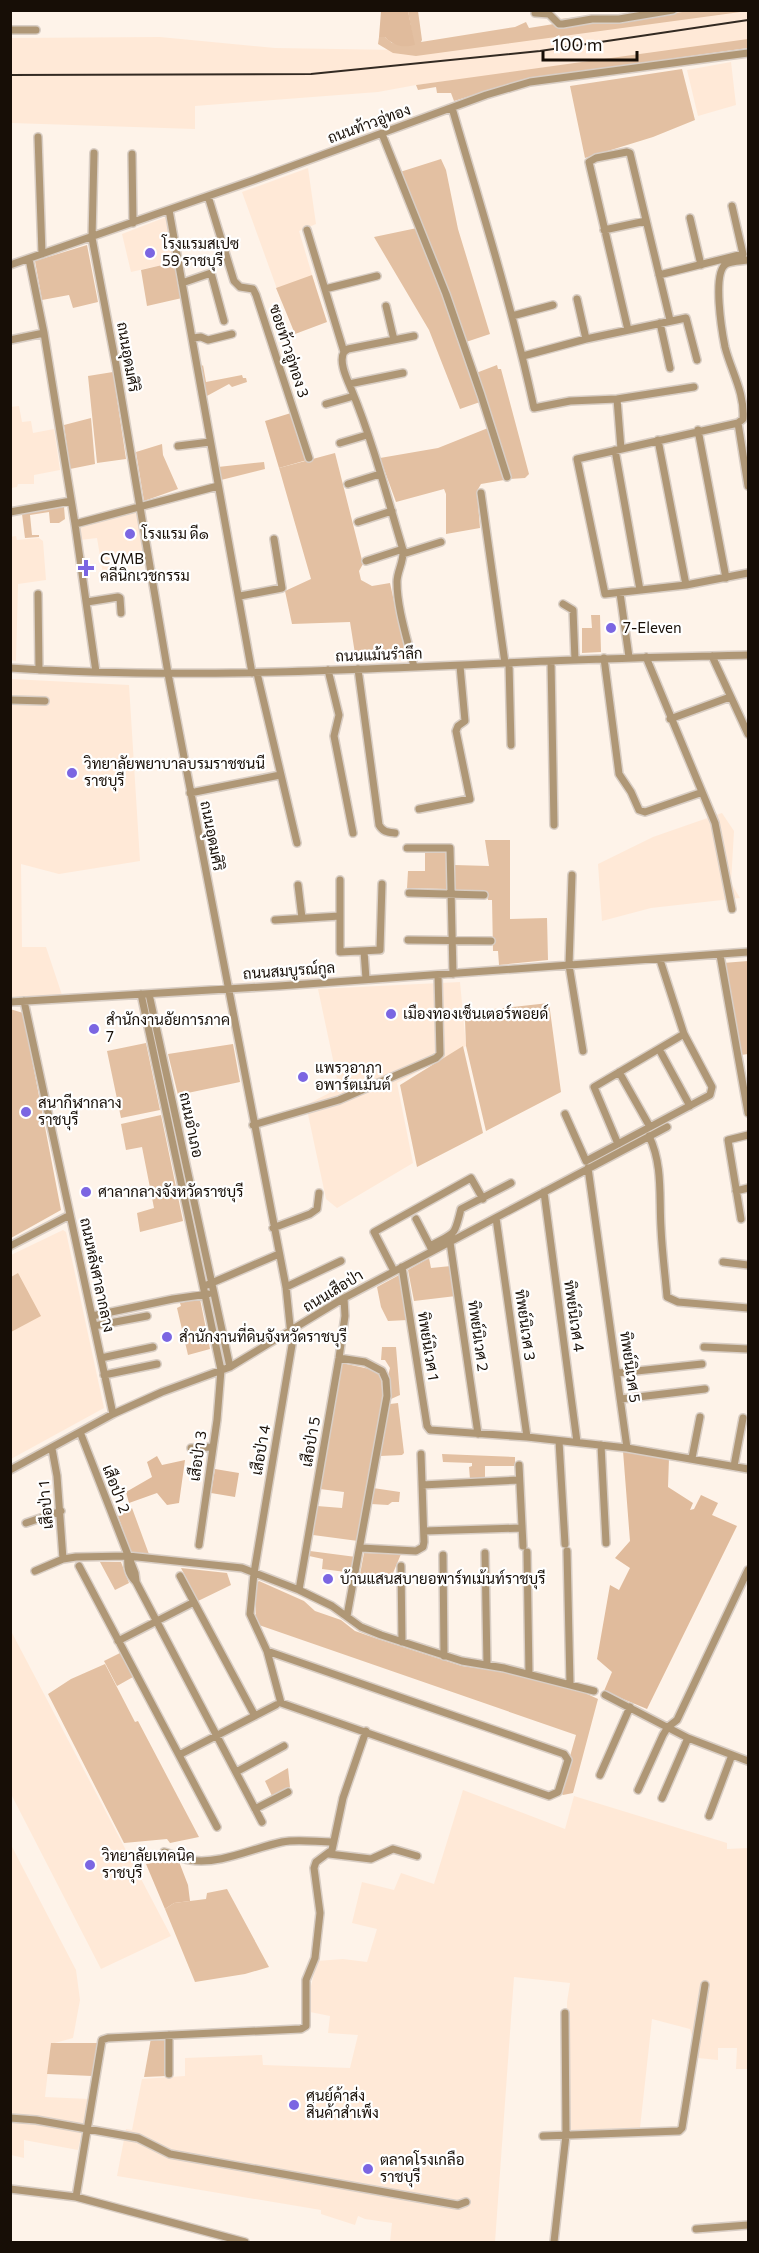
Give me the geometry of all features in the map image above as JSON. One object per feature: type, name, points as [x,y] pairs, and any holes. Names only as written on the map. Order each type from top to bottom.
[{"type":"street","points":[[535,13],[549,14],[559,24],[592,19],[608,20],[674,10]]},
{"type":"street","points":[[10,30],[36,30]]},
{"type":"street","name":"ถนนท้าวอู่ทอง","points":[[10,265],[133,224],[410,123],[530,82],[748,53]]},
{"type":"street","points":[[452,108],[523,356],[534,408],[570,401],[617,399],[694,387]]},
{"type":"street","points":[[382,134],[447,294],[507,477]]},
{"type":"street","points":[[38,137],[42,254]]},
{"type":"street","name":"ถนนอุดมศิริ","points":[[94,153],[92,238],[168,673],[253,1125],[286,1287],[292,1331]]},
{"type":"street","points":[[628,330],[589,162],[596,158],[630,153],[670,320]]},
{"type":"street","points":[[132,154],[133,224]]},
{"type":"street","name":"ซอยท้าวอู่ทอง 3","points":[[208,196],[234,281],[240,287],[253,289],[256,295],[309,458]]},
{"type":"street","points":[[659,275],[743,254],[732,206]]},
{"type":"street","points":[[169,210],[218,486],[255,673],[297,843]]},
{"type":"street","points":[[690,218],[701,265]]},
{"type":"street","points":[[603,230],[646,221]]},
{"type":"street","points":[[307,230],[344,352],[342,359],[349,384],[392,511],[403,551],[397,581],[414,667]]},
{"type":"street","points":[[30,258],[75,524],[96,672]]},
{"type":"street","points":[[748,260],[728,263],[723,267],[720,274],[719,298],[724,340],[744,409],[743,419],[738,423],[698,430],[577,459],[605,594],[686,585],[748,573]]},
{"type":"street","points":[[182,283],[211,273],[225,321]]},
{"type":"street","points":[[325,289],[377,276]]},
{"type":"street","points":[[577,299],[586,339]]},
{"type":"street","points":[[512,316],[553,305]]},
{"type":"street","points":[[386,306],[394,340]]},
{"type":"street","points":[[523,356],[586,339],[686,318],[697,360]]},
{"type":"street","points":[[660,323],[670,368]]},
{"type":"street","points":[[10,340],[44,333]]},
{"type":"street","points":[[193,338],[201,337],[208,340],[232,334]]},
{"type":"street","points":[[344,352],[414,336]]},
{"type":"street","points":[[349,384],[402,373]]},
{"type":"street","points":[[326,404],[354,396]]},
{"type":"street","points":[[617,399],[618,449],[640,590]]},
{"type":"street","points":[[738,423],[748,486]]},
{"type":"street","points":[[698,430],[726,578]]},
{"type":"street","points":[[340,443],[367,435]]},
{"type":"street","points":[[658,440],[686,585]]},
{"type":"street","points":[[178,446],[210,442]]},
{"type":"street","points":[[348,484],[380,474]]},
{"type":"street","points":[[75,524],[218,486]]},
{"type":"street","points":[[481,492],[511,695],[511,745]]},
{"type":"street","points":[[10,512],[71,501]]},
{"type":"street","points":[[358,522],[392,511]]},
{"type":"street","points":[[240,596],[282,588],[274,539]]},
{"type":"street","points":[[366,561],[441,542]]},
{"type":"street","points":[[620,592],[629,657]]},
{"type":"street","points":[[38,594],[39,670]]},
{"type":"street","points":[[87,602],[118,597],[121,613]]},
{"type":"street","points":[[563,604],[573,610],[575,660]]},
{"type":"street","name":"ถนนแม้นรำลึก","points":[[10,668],[96,672],[255,673],[629,657],[748,655]]},
{"type":"street","points":[[712,656],[748,734]]},
{"type":"street","points":[[646,657],[700,793],[715,823],[732,909]]},
{"type":"street","points":[[604,658],[619,774],[639,810],[645,812],[700,793]]},
{"type":"street","points":[[551,661],[554,825]]},
{"type":"street","points":[[419,809],[470,799],[456,731],[458,726],[465,721],[460,666]]},
{"type":"street","points":[[358,669],[379,825],[386,832],[395,833]]},
{"type":"street","points":[[328,670],[339,715],[334,736],[353,833]]},
{"type":"street","points":[[670,719],[730,697]]},
{"type":"street","points":[[10,700],[45,701]]},
{"type":"street","points":[[190,793],[280,775]]},
{"type":"street","points":[[407,848],[450,848],[453,974]]},
{"type":"street","points":[[572,874],[569,965],[583,1052]]},
{"type":"street","points":[[340,880],[340,952],[380,950],[382,884]]},
{"type":"street","points":[[298,885],[302,918]]},
{"type":"street","points":[[409,893],[484,895]]},
{"type":"street","points":[[275,920],[340,916]]},
{"type":"street","points":[[408,940],[490,941]]},
{"type":"street","points":[[364,951],[366,979]]},
{"type":"street","name":"ถนนสมบูรณ์กูล","points":[[10,1002],[660,960],[748,952]]},
{"type":"street","points":[[720,955],[748,1113]]},
{"type":"street","points":[[565,1114],[586,1161],[710,1095],[712,1087],[684,1034],[660,960]]},
{"type":"street","points":[[253,1125],[339,1100],[436,1058],[440,1054],[442,1042],[438,975]]},
{"type":"street","name":"ถนนอำเภอ","points":[[145,994],[166,1111],[207,1285],[214,1293],[230,1367]]},
{"type":"street","name":"ถนนอำเภอ","points":[[145,994],[207,1285],[205,1294],[220,1370]]},
{"type":"street","name":"ถนนหลังศาลากลาง","points":[[24,1000],[113,1414]]},
{"type":"street","points":[[618,1144],[594,1087],[684,1034]]},
{"type":"street","points":[[659,1049],[690,1106]]},
{"type":"street","points":[[619,1072],[650,1127]]},
{"type":"street","name":"ถนนเสือป่า","points":[[10,1470],[113,1414],[230,1367],[430,1249],[450,1242],[667,1127]]},
{"type":"street","points":[[741,1219],[728,1140],[748,1135]]},
{"type":"street","points":[[649,1136],[656,1150],[659,1168],[667,1297],[678,1302],[748,1308]]},
{"type":"street","name":"ทิพย์นิเวศ 5","points":[[588,1168],[627,1448]]},
{"type":"street","points":[[394,1271],[374,1232],[471,1178],[483,1199]]},
{"type":"street","points":[[416,1219],[430,1249],[453,1234],[457,1228],[461,1209],[511,1183]]},
{"type":"street","points":[[736,1191],[748,1188]]},
{"type":"street","name":"ทิพย์นิเวศ 4","points":[[544,1192],[577,1442]]},
{"type":"street","points":[[273,1228],[310,1214],[317,1209],[319,1193]]},
{"type":"street","points":[[10,1246],[70,1215]]},
{"type":"street","name":"ทิพย์นิเวศ 3","points":[[496,1218],[528,1437]]},
{"type":"street","name":"ทิพย์นิเวศ 2","points":[[450,1242],[478,1434]]},
{"type":"street","points":[[207,1285],[279,1254]]},
{"type":"street","points":[[286,1287],[341,1261]]},
{"type":"street","points":[[723,1262],[748,1265]]},
{"type":"street","name":"ทิพย์นิเวศ 1","points":[[402,1267],[427,1426],[430,1430],[478,1434]]},
{"type":"street","points":[[92,1316],[214,1293]]},
{"type":"street","name":"เสือป่า 5","points":[[299,1590],[339,1358],[345,1316],[344,1298]]},
{"type":"street","points":[[94,1326],[147,1316]]},
{"type":"street","name":"เสือป่า 4","points":[[292,1331],[292,1345],[254,1573],[250,1614],[267,1651],[281,1703],[366,1731]]},
{"type":"street","points":[[101,1358],[153,1347]]},
{"type":"street","points":[[704,1347],[748,1349]]},
{"type":"street","points":[[339,1358],[375,1366],[382,1371],[387,1387],[386,1405],[347,1616]]},
{"type":"street","points":[[105,1375],[157,1364]]},
{"type":"street","points":[[618,1373],[702,1364]]},
{"type":"street","name":"เสือป่า 3","points":[[199,1545],[213,1447],[220,1370]]},
{"type":"street","points":[[621,1399],[705,1389]]},
{"type":"street","points":[[692,1458],[700,1417]]},
{"type":"street","points":[[734,1466],[743,1418]]},
{"type":"street","name":"เสือป่า 2","points":[[80,1432],[128,1556],[127,1567],[262,1822]]},
{"type":"street","points":[[478,1434],[627,1448],[748,1469]]},
{"type":"street","points":[[559,1441],[566,1548],[570,1684]]},
{"type":"street","points":[[601,1445],[606,1544]]},
{"type":"street","points":[[191,1448],[213,1447]]},
{"type":"street","name":"เสือป่า 1","points":[[52,1449],[61,1511],[63,1559]]},
{"type":"street","points":[[361,1548],[416,1551],[423,1547],[421,1454]]},
{"type":"street","points":[[519,1465],[525,1549],[529,1674]]},
{"type":"street","points":[[422,1485],[519,1480]]},
{"type":"street","points":[[27,1523],[61,1511]]},
{"type":"street","points":[[424,1531],[522,1528]]},
{"type":"street","points":[[485,1553],[487,1665]]},
{"type":"street","points":[[443,1555],[444,1656]]},
{"type":"street","points":[[35,1571],[63,1559],[76,1557],[128,1556],[231,1566],[299,1590],[332,1606],[361,1627],[402,1642],[462,1661],[529,1674],[594,1691]]},
{"type":"street","points":[[79,1566],[217,1827]]},
{"type":"street","points":[[401,1566],[402,1642]]},
{"type":"street","points":[[638,1790],[668,1727],[677,1720],[748,1570]]},
{"type":"street","points":[[180,1576],[255,1716]]},
{"type":"street","points":[[118,1641],[194,1602]]},
{"type":"street","points":[[267,1651],[564,1754],[568,1760],[558,1792],[549,1796],[366,1731],[343,1798],[329,1854]]},
{"type":"street","points":[[604,1695],[688,1738],[748,1761]]},
{"type":"street","points":[[179,1755],[276,1705]]},
{"type":"street","points":[[600,1775],[630,1707]]},
{"type":"street","points":[[662,1798],[688,1738]]},
{"type":"street","points":[[236,1772],[284,1746]]},
{"type":"street","points":[[710,1816],[732,1755]]},
{"type":"street","points":[[255,1809],[288,1792]]},
{"type":"street","points":[[164,1852],[189,1860],[203,1861],[294,1840],[333,1842]]},
{"type":"street","points":[[76,2197],[102,2040],[301,2029],[306,2026],[306,1980],[315,1958],[320,1913],[314,1868],[316,1862],[329,1854],[371,1859],[393,1849],[417,1856]]},
{"type":"street","points":[[543,2136],[679,2131],[682,2128],[705,1985]]},
{"type":"street","points":[[554,2242],[566,2135],[565,2013]]},
{"type":"street","points":[[169,2035],[169,2074]]},
{"type":"street","points":[[10,2118],[86,2128],[138,2138],[170,2154],[458,2205],[466,2202]]},
{"type":"street","points":[[10,2189],[76,2197],[245,2242]]},
{"type":"street","points":[[696,2229],[748,2225]]},
{"type":"shaded area","points":[[381,11],[408,11],[415,45],[398,46],[385,37],[379,37]]},
{"type":"shaded area","points":[[408,11],[418,11],[421,42],[515,27],[526,22],[529,28],[560,23],[560,19],[598,15],[598,22],[604,22],[690,11],[748,11],[416,56],[393,53],[378,44],[379,37],[385,37],[392,43],[414,45]]},
{"type":"shaded area","points":[[635,11],[748,11],[748,43],[416,85],[378,92],[195,106],[195,129],[11,123],[11,38],[160,37],[275,48],[399,50],[636,17]]},
{"type":"shaded area","points":[[748,39],[748,48],[540,77],[454,101],[451,93],[437,93],[436,87],[418,90],[416,85]]},
{"type":"shaded area","points":[[731,62],[736,105],[698,116],[687,70]]},
{"type":"shaded area","points":[[682,69],[695,120],[653,137],[585,158],[570,86]]},
{"type":"shaded area","points":[[441,159],[446,170],[458,229],[490,334],[466,342],[400,172]]},
{"type":"shaded area","points":[[308,168],[316,224],[299,231],[316,288],[281,300],[242,192]]},
{"type":"shaded area","points":[[166,217],[175,262],[131,272],[122,234]]},
{"type":"shaded area","points":[[417,228],[480,402],[460,409],[429,330],[374,237]]},
{"type":"shaded area","points":[[87,245],[98,302],[73,308],[69,295],[42,300],[35,261]]},
{"type":"shaded area","points":[[175,262],[182,298],[147,306],[141,270]]},
{"type":"shaded area","points":[[312,275],[327,322],[295,334],[276,288]]},
{"type":"shaded area","points":[[203,365],[206,382],[242,375],[247,382],[232,387],[229,384],[205,397],[201,367]]},
{"type":"shaded area","points":[[497,365],[498,369],[501,369],[529,474],[525,478],[510,479],[476,373]]},
{"type":"shaded area","points":[[113,372],[126,459],[97,463],[88,376]]},
{"type":"shaded area","points":[[19,406],[22,422],[31,421],[33,433],[54,429],[60,470],[34,475],[34,484],[18,484],[17,487],[11,488],[10,407]]},
{"type":"shaded area","points":[[291,413],[307,460],[279,468],[265,421]]},
{"type":"shaded area","points":[[91,418],[95,464],[70,469],[64,425]]},
{"type":"shaded area","points":[[488,428],[504,480],[481,484],[477,491],[480,528],[446,534],[444,489],[396,502],[380,458],[438,448]]},
{"type":"shaded area","points":[[162,444],[163,455],[178,489],[144,501],[136,452]]},
{"type":"shaded area","points":[[335,453],[363,564],[359,571],[361,580],[372,586],[390,583],[406,657],[356,660],[350,622],[292,624],[285,591],[311,579],[279,468]]},
{"type":"shaded area","points":[[264,462],[265,469],[221,480],[218,467]]},
{"type":"shaded area","points":[[64,507],[65,519],[59,523],[50,523],[49,512],[30,515],[32,535],[39,535],[39,537],[25,538],[22,514]]},
{"type":"shaded area","points":[[136,510],[144,551],[121,557],[125,570],[103,574],[97,538],[80,540],[79,526]]},
{"type":"shaded area","points":[[16,536],[17,540],[39,538],[43,541],[46,580],[18,584],[16,661],[10,660],[10,537]]},
{"type":"shaded area","points":[[591,615],[600,615],[601,652],[582,653],[582,628],[592,628]]},
{"type":"shaded area","name":"วิทยาลัยพยาบาลบรมราชชนนี ราชบุรี","points":[[11,679],[129,685],[140,861],[59,874],[21,864],[22,947],[46,947],[62,995],[11,997]]},
{"type":"shaded area","points":[[722,813],[734,831],[731,883],[740,898],[651,908],[602,921],[598,864],[653,837]]},
{"type":"shaded area","points":[[485,840],[510,840],[510,919],[547,918],[548,960],[499,965],[498,951],[493,951],[492,900],[488,900],[487,891],[454,891],[454,865],[489,866]]},
{"type":"shaded area","points":[[425,852],[446,852],[446,889],[407,888],[408,871],[425,871]]},
{"type":"shaded area","points":[[748,961],[748,1054],[741,1055],[723,963]]},
{"type":"shaded area","points":[[460,982],[466,1046],[397,1083],[413,1163],[337,1208],[326,1199],[306,1105],[339,1088],[318,989]]},
{"type":"shaded area","points":[[549,1003],[561,1092],[486,1131],[466,1046],[465,1020],[495,1018],[494,1009]]},
{"type":"shaded area","name":"สนากีฬากลาง ราชบุรี","points":[[10,1009],[23,1013],[61,1210],[11,1238]]},
{"type":"shaded area","points":[[146,1043],[160,1110],[121,1118],[107,1051]]},
{"type":"shaded area","points":[[233,1044],[240,1082],[178,1095],[168,1054]]},
{"type":"shaded area","points":[[463,1046],[483,1133],[417,1167],[400,1085]]},
{"type":"shaded area","points":[[161,1115],[183,1221],[140,1232],[137,1213],[154,1208],[142,1147],[126,1150],[121,1124]]},
{"type":"shaded area","points":[[63,1230],[66,1232],[104,1408],[11,1459],[11,1255]]},
{"type":"shaded area","points":[[429,1258],[431,1268],[451,1266],[456,1296],[414,1301],[408,1270]]},
{"type":"shaded area","points":[[18,1273],[41,1316],[11,1332],[11,1277]]},
{"type":"shaded area","points":[[401,1274],[408,1320],[388,1321],[381,1307],[377,1287]]},
{"type":"shaded area","points":[[200,1299],[210,1349],[188,1355],[177,1308],[181,1306],[180,1303]]},
{"type":"shaded area","points":[[382,1347],[396,1347],[400,1395],[391,1399],[388,1376],[390,1368],[385,1360],[381,1360]]},
{"type":"shaded area","points":[[342,1363],[374,1370],[381,1375],[383,1404],[358,1541],[313,1535],[317,1506],[342,1508],[344,1492],[320,1489]]},
{"type":"shaded area","points":[[398,1403],[404,1453],[380,1456],[390,1404]]},
{"type":"shaded area","points":[[623,1451],[669,1458],[668,1487],[693,1503],[690,1510],[694,1509],[701,1495],[718,1503],[712,1515],[737,1526],[647,1709],[604,1691],[612,1672],[597,1659],[610,1585],[619,1590],[630,1568],[615,1558],[630,1541]]},
{"type":"shaded area","points":[[442,1454],[515,1457],[515,1466],[485,1466],[485,1479],[470,1479],[469,1467],[472,1463],[443,1462]]},
{"type":"shaded area","points":[[157,1456],[162,1465],[185,1460],[179,1503],[167,1505],[157,1493],[129,1503],[126,1492],[152,1477],[147,1462]]},
{"type":"shaded area","points":[[215,1469],[239,1473],[235,1497],[211,1493]]},
{"type":"shaded area","points":[[373,1488],[400,1492],[399,1502],[392,1502],[388,1505],[371,1504]]},
{"type":"shaded area","points":[[132,1508],[150,1557],[131,1552],[118,1516]]},
{"type":"shaded area","points":[[310,1551],[356,1557],[354,1573],[322,1569],[323,1559],[309,1556]]},
{"type":"shaded area","points":[[364,1553],[401,1554],[388,1585],[359,1580]]},
{"type":"shaded area","points":[[100,1562],[121,1562],[129,1583],[115,1590]]},
{"type":"shaded area","points":[[181,1568],[227,1573],[231,1585],[198,1601]]},
{"type":"shaded area","points":[[259,1581],[304,1601],[315,1611],[341,1620],[355,1631],[375,1638],[462,1666],[498,1671],[585,1693],[598,1699],[573,1793],[563,1795],[560,1792],[576,1735],[256,1624],[255,1584]]},
{"type":"shaded area","name":"วิทยาลัยเทคนิค ราชบุรี","points":[[11,1631],[171,1936],[101,1969],[11,1794]]},
{"type":"shaded area","points":[[120,1653],[133,1677],[117,1686],[104,1661]]},
{"type":"shaded area","points":[[105,1664],[199,1837],[170,1843],[167,1839],[124,1843],[48,1694],[71,1679]]},
{"type":"shaded area","points":[[288,1768],[290,1787],[272,1796],[265,1781]]},
{"type":"shaded area","points":[[463,1790],[565,1829],[574,1796],[727,1843],[727,1849],[748,1848],[748,2069],[736,2069],[737,2048],[718,2048],[718,2060],[698,2058],[690,2029],[652,2019],[640,2128],[568,2130],[567,2002],[570,1983],[514,1977],[495,2242],[390,2242],[392,2223],[358,2216],[355,2225],[321,2214],[321,2210],[117,2176],[126,2129],[132,2130],[142,2079],[185,2076],[185,2058],[262,2055],[263,2065],[350,2068],[358,2035],[328,2033],[330,2016],[305,2011],[317,1961],[343,1959],[367,1962],[377,1929],[352,1923],[362,1882],[394,1890],[401,1873],[434,1884]]},
{"type":"shaded area","points":[[10,1843],[76,1970],[80,2000],[73,2038],[51,2044],[45,2097],[89,2099],[78,2150],[24,2140],[24,2158],[11,2155],[10,2152]]},
{"type":"shaded area","points":[[178,1859],[188,1885],[190,1901],[174,1903],[165,1909],[146,1864]]},
{"type":"shaded area","points":[[227,1889],[269,1967],[245,1974],[195,1982],[165,1909],[174,1903],[206,1899],[207,1893]]},
{"type":"shaded area","points":[[151,2038],[166,2039],[167,2076],[144,2077]]},
{"type":"shaded area","points":[[51,2043],[98,2043],[92,2076],[47,2074]]},
{"type":"railway","points":[[10,75],[311,74],[540,51],[748,20]]},
{"type":"place","name":"โรงแรมสเปซ 59 ราชบุรี","points":[[150,253]]},
{"type":"place","name":"โรงแรม ดี๑","points":[[130,534]]},
{"type":"place","name":"CVMB คลีนิกเวชกรรม","points":[[86,568]]},
{"type":"place","name":"7-Eleven","points":[[611,628]]},
{"type":"place","name":"วิทยาลัยพยาบาลบรมราชชนนี ราชบุรี","points":[[72,773]]},
{"type":"place","name":"เมืองทองเซ็นเตอร์พอยด์","points":[[391,1014]]},
{"type":"place","name":"สำนักงานอัยการภาค 7","points":[[94,1029]]},
{"type":"place","name":"แพรวอาภา อพาร์ตเม้นต์","points":[[303,1077]]},
{"type":"place","name":"สนากีฬากลาง ราชบุรี","points":[[26,1112]]},
{"type":"place","name":"ศาลากลางจังหวัดราชบุรี","points":[[86,1192]]},
{"type":"place","name":"สำนักงานที่ดินจังหวัดราชบุรี","points":[[167,1337]]},
{"type":"place","name":"บ้านแสนสบายอพาร์ทเม้นท์ราชบุรี","points":[[328,1579]]},
{"type":"place","name":"วิทยาลัยเทคนิค ราชบุรี","points":[[90,1865]]},
{"type":"place","name":"ศูนย์ค้าส่ง สินค้าสำเพ็ง","points":[[294,2105]]},
{"type":"place","name":"ตลาดโรงเกลือ ราชบุรี","points":[[368,2169]]}]
